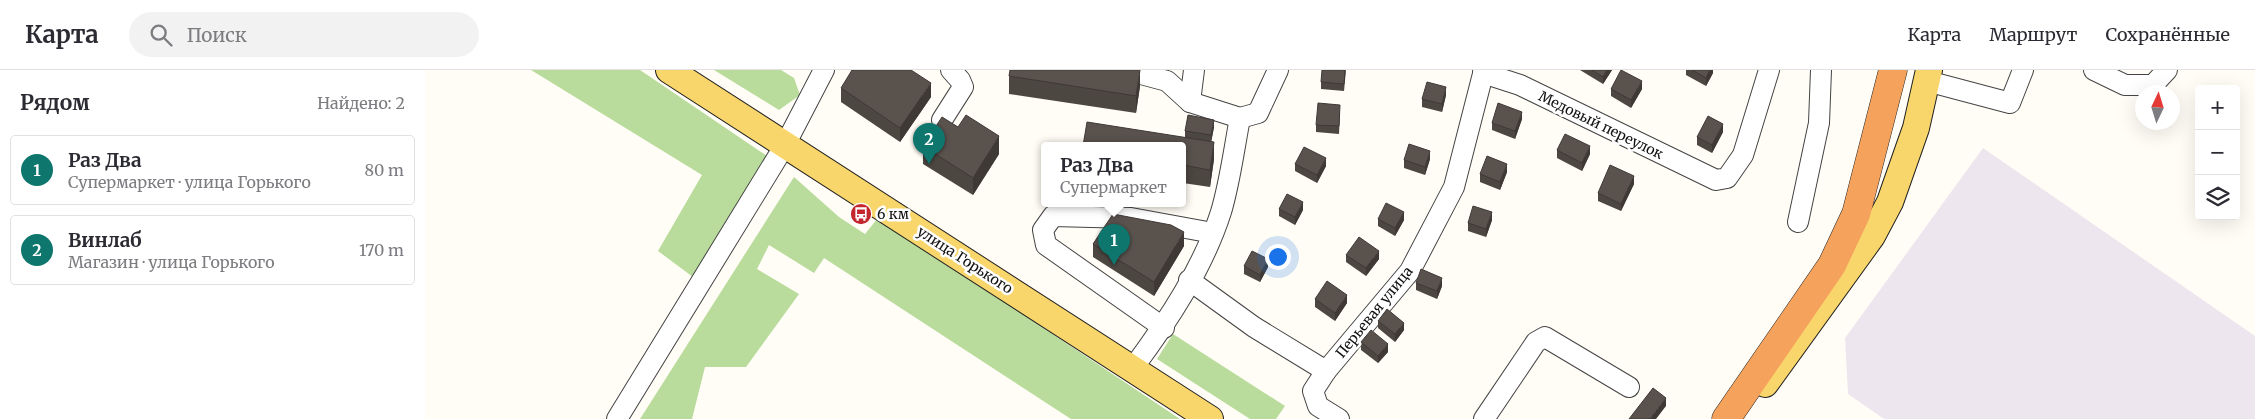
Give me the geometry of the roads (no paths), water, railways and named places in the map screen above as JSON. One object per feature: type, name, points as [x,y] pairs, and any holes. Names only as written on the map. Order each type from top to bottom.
[{"type":"highway","points":[[1726,419],[1832,265],[1856,214],[1893,70]]},
{"type":"main road","name":"улица Горького","points":[[669,70],[1211,419]]},
{"type":"main road","points":[[1740,419],[1872,236],[1893,193],[1916,128],[1928,75]]},
{"type":"street","points":[[617,419],[785,144],[824,70]]},
{"type":"street","points":[[941,120],[963,87],[960,80],[951,70]]},
{"type":"street","points":[[1126,70],[1167,81],[1190,102],[1240,118],[1258,113],[1278,70]]},
{"type":"street","points":[[1190,102],[1194,70]]},
{"type":"street","name":"Медовый переулок","points":[[1484,72],[1519,85],[1716,180],[1727,178],[1743,155],[1769,70]]},
{"type":"street","points":[[1798,222],[1819,123],[1821,70]]},
{"type":"street","points":[[1928,75],[2010,102],[2023,70]]},
{"type":"street","points":[[2093,70],[2125,85],[2153,85],[2167,70]]},
{"type":"street","name":"Перьевая улица","points":[[1189,280],[1255,327],[1326,371],[1410,271],[1454,187],[1484,72]]},
{"type":"street","points":[[1133,368],[1164,328],[1213,234],[1221,210],[1240,118]]},
{"type":"street","points":[[1164,328],[1047,245],[1043,230],[1053,216],[1079,216],[1131,218],[1213,234]]},
{"type":"street","points":[[1484,419],[1536,342],[1545,337],[1629,387]]},
{"type":"street","points":[[1326,371],[1313,391],[1318,406],[1339,419]]},
{"type":"place","name":"Винлаб","points":[[929,164]]},
{"type":"place","name":"6 км","points":[[861,214]]},
{"type":"place","name":"Раз Два","points":[[1114,265]]}]
